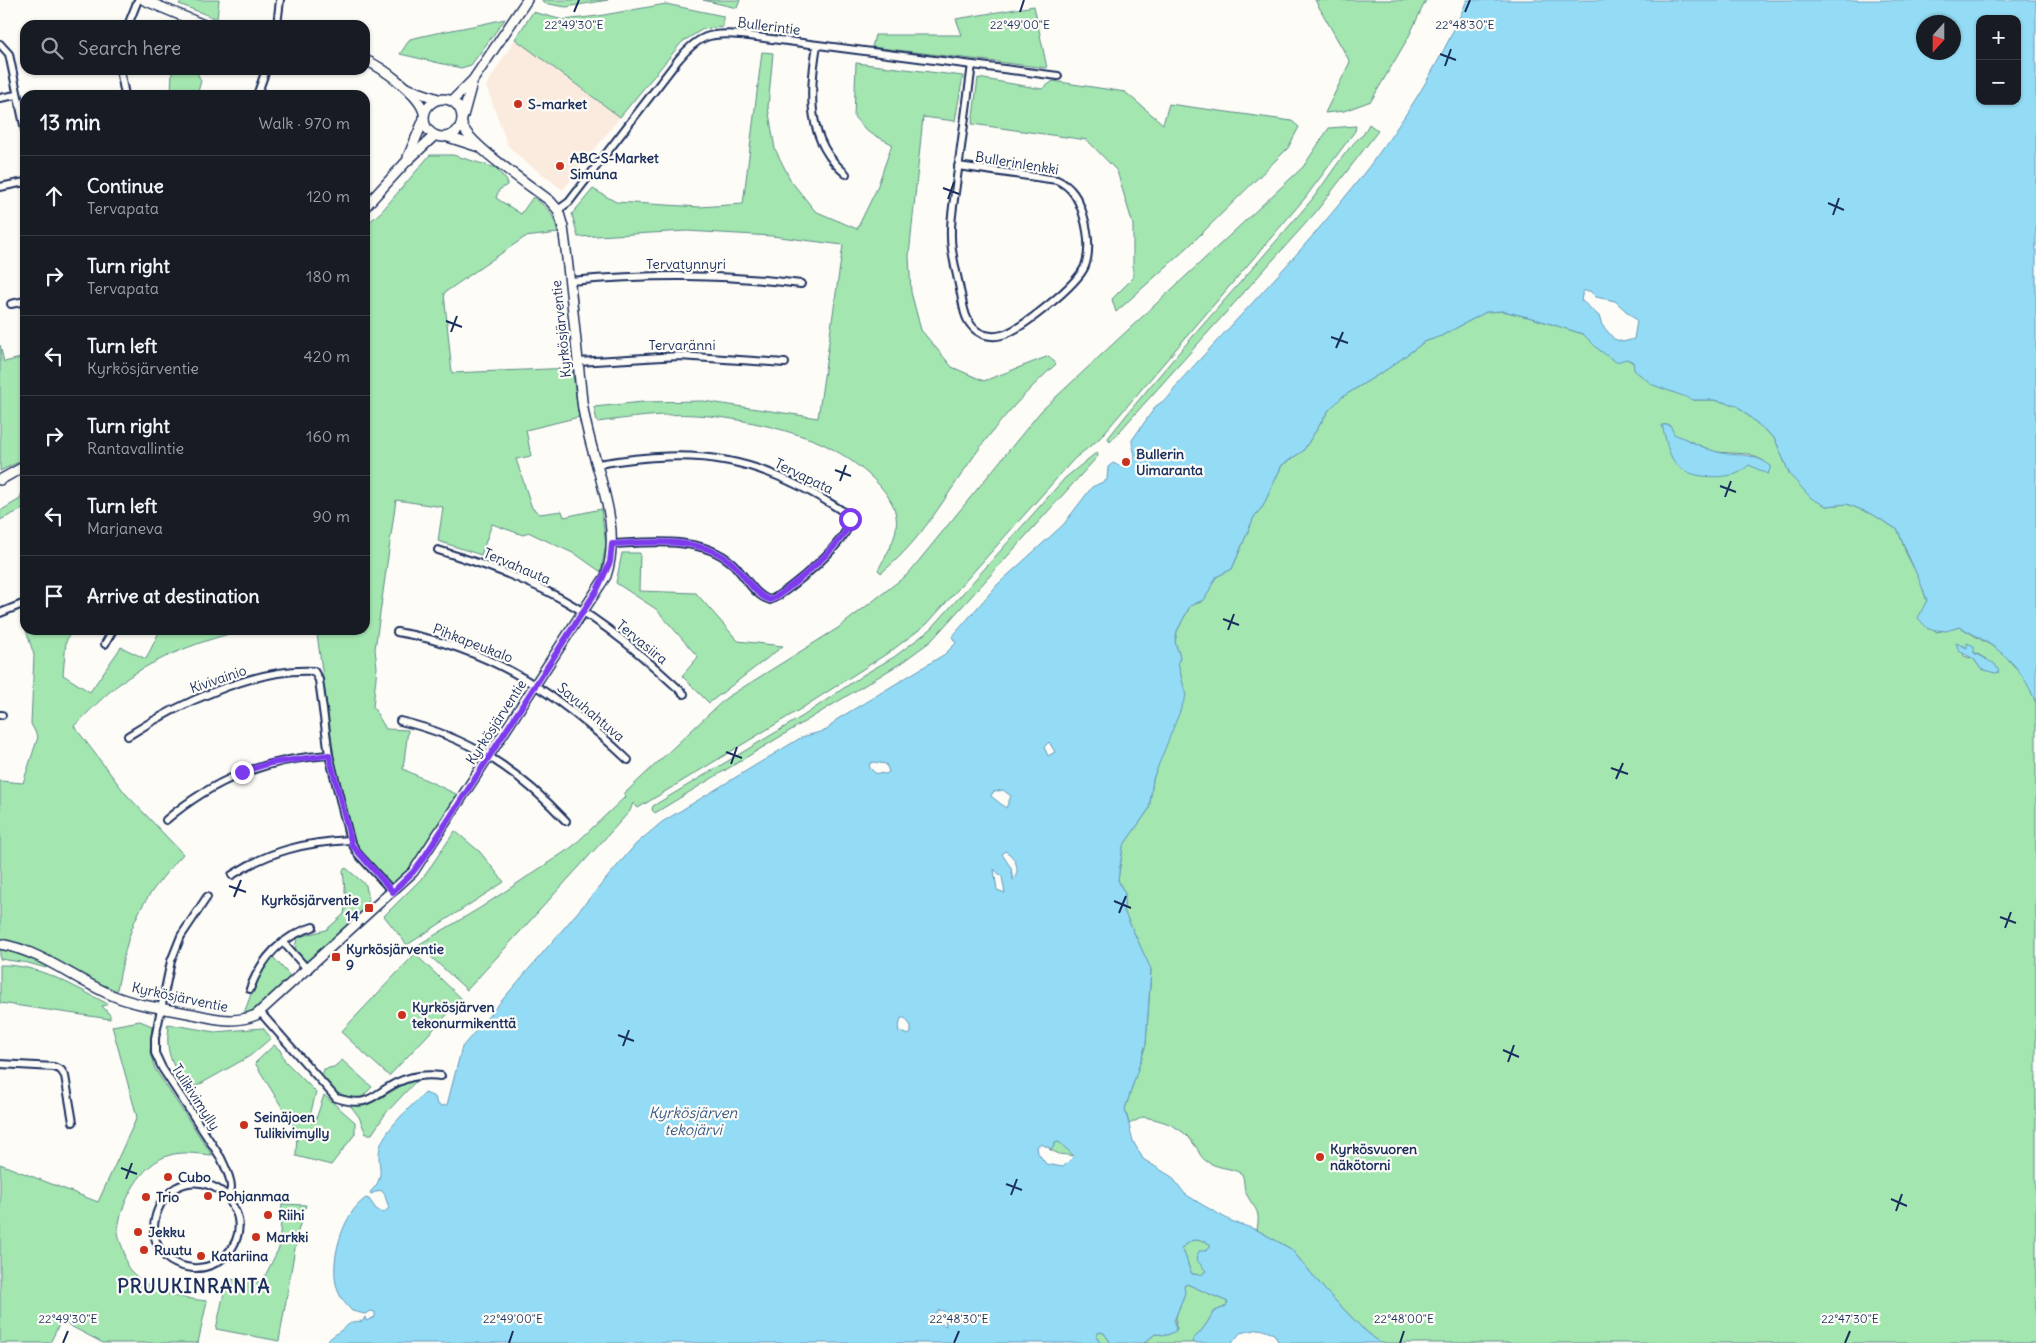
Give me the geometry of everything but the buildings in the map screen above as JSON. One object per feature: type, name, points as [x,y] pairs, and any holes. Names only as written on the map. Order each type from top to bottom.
[{"type":"street","points":[[130,20],[138,0]]},
{"type":"street","points":[[144,0],[192,20]]},
{"type":"street","points":[[278,20],[280,0]]},
{"type":"street","points":[[452,101],[473,80],[527,0]]},
{"type":"street","name":"Bullerintie","points":[[558,210],[569,202],[678,60],[690,46],[704,36],[728,34],[1058,76]]},
{"type":"street","points":[[0,44],[8,54],[20,111]]},
{"type":"street","points":[[817,45],[811,96],[812,115],[817,135],[824,148],[834,164],[846,174]]},
{"type":"street","points":[[370,63],[406,88],[423,106],[425,126],[434,136],[448,137],[479,146]]},
{"type":"street","name":"Bullerinlenkki","points":[[958,166],[1057,180],[1067,185],[1075,194],[1086,224],[1088,253],[1085,267],[1076,281],[1011,332],[1000,336],[988,336],[980,333],[971,325],[965,313],[951,238],[958,166],[972,65]]},
{"type":"street","points":[[121,75],[124,90]]},
{"type":"street","points":[[259,90],[264,75]]},
{"type":"street","points":[[448,137],[454,134],[462,120],[473,80]]},
{"type":"street","points":[[406,88],[438,99],[452,101],[457,105],[463,131],[479,146],[550,201],[558,210]]},
{"type":"street","points":[[0,98],[16,95]]},
{"type":"street","points":[[406,162],[424,116],[432,102],[438,99]]},
{"type":"street","points":[[370,202],[406,162],[434,136]]},
{"type":"street","points":[[0,187],[20,183]]},
{"type":"street","name":"Kyrkösjärventie","points":[[0,944],[17,947],[41,957],[114,996],[161,1008],[233,1021],[245,1020],[260,1012],[308,970],[413,872],[490,757],[606,576],[612,544],[598,464],[584,412],[570,281],[563,227],[558,210]]},
{"type":"street","name":"Tervatynnyri","points":[[570,281],[689,274],[737,276],[801,284]]},
{"type":"street","points":[[11,304],[20,302]]},
{"type":"street","name":"Tervaränni","points":[[578,362],[679,356],[785,363]]},
{"type":"street","name":"Tervapata","points":[[598,464],[661,455],[688,455],[742,464],[796,483],[819,495],[847,514],[850,519],[847,532],[826,556],[770,600],[761,595],[732,563],[719,553],[704,546],[662,543],[612,544]]},
{"type":"street","points":[[0,480],[20,469]]},
{"type":"street","name":"Tervahauta","points":[[438,550],[530,584],[583,612]]},
{"type":"street","points":[[0,613],[20,605]]},
{"type":"street","name":"Tervasiira","points":[[583,612],[620,638],[684,694]]},
{"type":"street","name":"Pihkapeukalo","points":[[397,632],[418,636],[464,650],[514,671],[536,685]]},
{"type":"street","points":[[105,644],[110,635]]},
{"type":"street","name":"Kivivainio","points":[[128,736],[171,711],[236,684],[306,670],[314,671],[319,680],[329,755]]},
{"type":"street","name":"Savuhahtuva","points":[[536,685],[584,719],[628,760]]},
{"type":"street","points":[[400,721],[448,735],[490,757],[537,792],[566,821]]},
{"type":"street","points":[[166,820],[190,800],[217,783],[242,772],[271,763],[329,755],[350,840],[358,854],[393,892]]},
{"type":"street","points":[[232,875],[249,864],[293,846],[350,840]]},
{"type":"street","name":"Tulikivimylly","points":[[207,897],[181,936],[171,961],[155,1038],[155,1053],[162,1068],[221,1158],[231,1184],[229,1197],[239,1220],[238,1233],[234,1246],[226,1256],[208,1267],[187,1267],[168,1258],[161,1250],[153,1230],[154,1219],[162,1200],[169,1192],[183,1185],[199,1182],[219,1189],[229,1197]]},
{"type":"street","points":[[250,989],[259,966],[282,942],[313,927]]},
{"type":"street","points":[[282,942],[308,970]]},
{"type":"street","points":[[260,1012],[336,1098],[350,1102],[364,1102],[374,1099],[396,1083],[410,1078],[426,1074],[441,1076]]},
{"type":"street","points":[[0,1064],[54,1067],[61,1070],[65,1076],[73,1122]]},
{"type":"shaded area","points":[[515,39],[620,117],[563,190],[508,146],[486,86]]},
{"type":"green space","points":[[182,0],[219,0],[217,19],[179,4]]},
{"type":"green space","points":[[542,0],[608,0],[566,7],[543,3]]},
{"type":"green space","points":[[703,0],[740,0],[737,8]]},
{"type":"green space","points":[[1315,0],[1426,0],[1408,38],[1371,101],[1344,111],[1325,113],[1350,62]]},
{"type":"green space","points":[[666,4],[723,16],[723,27],[703,29],[682,42],[620,117],[515,39],[533,12],[563,20]]},
{"type":"green space","points":[[1034,6],[1047,68],[872,47],[875,35],[962,35],[956,19]]},
{"type":"green space","points":[[505,19],[471,65],[461,68],[400,54],[410,39]]},
{"type":"green space","points":[[762,52],[773,53],[768,107],[775,149],[791,181],[815,211],[857,229],[877,188],[892,144],[868,132],[854,117],[856,63],[963,76],[955,121],[923,117],[909,256],[911,292],[921,330],[952,367],[984,381],[1049,356],[1056,364],[1029,390],[988,437],[912,543],[881,573],[878,570],[892,544],[896,530],[896,516],[892,504],[885,492],[874,480],[848,458],[833,449],[808,438],[781,430],[710,416],[659,415],[597,422],[594,407],[643,402],[703,401],[818,418],[843,245],[772,236],[687,231],[578,237],[572,214],[593,189],[616,202],[700,207],[743,204]]},
{"type":"green space","points":[[172,75],[198,75],[201,81],[198,90],[171,90]]},
{"type":"green space","points":[[978,78],[1042,89],[1053,81],[1125,92],[1163,124],[1169,104],[1292,121],[1299,127],[1288,148],[1187,248],[1116,312],[1112,299],[1133,278],[1133,225],[1117,171],[1087,140],[972,124]]},
{"type":"green space","points":[[1369,124],[1378,131],[1315,213],[1110,442],[1108,438],[1132,408],[1315,196],[1350,147],[1363,135]]},
{"type":"green space","points":[[1356,126],[1355,131],[1305,198],[1099,439],[1074,459],[927,624],[891,651],[799,710],[638,808],[633,803],[630,811],[467,990],[418,945],[480,908],[572,847],[626,796],[624,794],[726,698],[838,628],[908,574],[1041,411],[1303,167],[1329,128]]},
{"type":"green space","points":[[430,155],[453,155],[496,168],[507,181],[507,185],[499,190],[496,198],[521,214],[533,197],[552,216],[558,233],[525,237],[444,293],[452,373],[572,368],[579,417],[526,430],[531,456],[516,459],[532,508],[540,514],[562,511],[564,517],[601,509],[606,544],[601,572],[577,555],[528,532],[523,535],[492,524],[481,555],[438,541],[443,507],[396,500],[375,649],[377,667],[373,707],[386,729],[408,730],[403,769],[458,795],[415,863],[396,883],[390,883],[356,845],[334,758],[317,635],[370,635],[370,222],[382,211]]},
{"type":"green space","points":[[1503,311],[1583,334],[1598,349],[1627,359],[1694,400],[1714,400],[1736,405],[1775,439],[1790,475],[1826,506],[1847,504],[1872,514],[1898,530],[1906,553],[1921,582],[1936,632],[1960,627],[2002,652],[2027,681],[2036,703],[2036,1343],[1380,1343],[1361,1327],[1325,1290],[1291,1249],[1257,1230],[1257,1213],[1245,1191],[1242,1174],[1206,1161],[1188,1137],[1171,1125],[1143,1117],[1129,1124],[1125,1109],[1146,1044],[1151,970],[1124,911],[1125,894],[1118,880],[1123,846],[1149,809],[1153,779],[1163,748],[1181,676],[1178,663],[1180,657],[1175,642],[1177,631],[1190,606],[1201,602],[1216,577],[1232,569],[1254,517],[1263,506],[1282,465],[1303,451],[1329,410],[1342,397],[1389,368],[1424,342],[1441,336],[1486,312]],"holes":[[[1662,425],[1670,425],[1673,434],[1715,452],[1749,454],[1764,461],[1768,474],[1749,464],[1667,442]],[[1962,645],[1986,659],[1981,669],[1974,659],[1964,656]]]},
{"type":"green space","points":[[0,345],[4,362],[20,358],[20,461],[0,471]]},
{"type":"green space","points":[[1097,452],[1098,456],[931,641],[901,663],[655,813],[652,810],[653,806],[803,716],[863,675],[894,657],[931,629],[1065,478]]},
{"type":"green space","points":[[20,499],[20,510],[0,520],[0,511]]},
{"type":"green space","points":[[622,553],[640,553],[639,591],[696,593],[738,641],[783,646],[709,703],[682,676],[698,657],[656,609],[616,583]]},
{"type":"green space","points":[[28,635],[69,635],[66,642],[63,675],[90,692],[121,647],[146,659],[158,635],[227,635],[180,650],[135,673],[115,687],[74,726],[125,793],[183,854],[154,889],[139,912],[122,963],[116,994],[45,955],[0,940],[0,781],[23,783],[38,737],[31,724],[34,655]]},
{"type":"green space","points":[[455,831],[480,852],[504,882],[407,945],[384,916],[424,876]]},
{"type":"green space","points":[[346,868],[366,885],[368,899],[366,909],[310,961],[305,961],[296,950],[298,937],[326,930],[344,914],[346,901],[343,870]]},
{"type":"green space","points":[[0,949],[24,955],[47,966],[46,968],[0,959]]},
{"type":"green space","name":"Kyrkösjärven tekonurmikenttä","points":[[415,954],[462,999],[389,1076],[341,1032]]},
{"type":"green space","points":[[272,956],[291,977],[265,1002],[243,1016],[258,975]]},
{"type":"green space","points":[[0,965],[28,968],[68,983],[106,1003],[107,1005],[102,1006],[110,1015],[110,1019],[0,1003]]},
{"type":"green space","points":[[140,1021],[152,1026],[150,1053],[155,1069],[212,1155],[180,1153],[160,1159],[150,1166],[134,1185],[128,1196],[120,1219],[119,1236],[126,1262],[130,1270],[138,1278],[165,1293],[207,1301],[198,1343],[103,1343],[61,1321],[50,1343],[0,1343],[0,1164],[98,1202],[137,1117],[112,1026]]},
{"type":"green space","points":[[168,1024],[215,1032],[263,1028],[271,1038],[250,1056],[188,1091],[169,1053]]},
{"type":"green space","points":[[274,1045],[280,1050],[285,1061],[316,1092],[310,1116],[315,1122],[324,1095],[355,1122],[355,1134],[331,1165],[296,1156],[297,1132],[255,1063]]},
{"type":"green space","points":[[342,1060],[372,1087],[359,1100],[334,1092],[322,1076],[324,1069],[334,1067]]},
{"type":"green space","points":[[417,1080],[386,1113],[372,1134],[366,1134],[359,1117],[350,1105],[371,1102],[405,1084]]},
{"type":"green space","points":[[1059,1142],[1075,1156],[1059,1154],[1049,1149],[1052,1149],[1055,1143]]},
{"type":"green space","points":[[282,1204],[306,1205],[298,1231],[279,1341],[216,1329],[227,1279],[262,1282],[279,1248]]},
{"type":"green space","points":[[1193,1240],[1205,1241],[1211,1245],[1206,1251],[1206,1271],[1201,1275],[1192,1274],[1181,1248]]},
{"type":"green space","points":[[1187,1284],[1228,1302],[1225,1307],[1213,1312],[1199,1334],[1193,1339],[1194,1343],[1144,1343],[1155,1334],[1167,1335],[1177,1329],[1177,1313],[1183,1297],[1184,1286]]},
{"type":"green space","points":[[1099,1332],[1104,1333],[1111,1343],[1100,1343],[1096,1336]]},
{"type":"water","name":"Kyrkösjärven tekojärvi","points":[[1467,0],[2036,0],[2036,703],[2023,677],[2015,666],[1997,649],[1960,627],[1946,631],[1928,629],[1918,618],[1927,600],[1898,530],[1872,514],[1847,504],[1826,506],[1811,498],[1790,475],[1775,439],[1736,405],[1714,400],[1694,400],[1653,385],[1634,370],[1633,362],[1627,359],[1616,362],[1598,349],[1583,334],[1503,311],[1486,312],[1441,336],[1424,342],[1389,368],[1342,397],[1329,410],[1303,451],[1282,465],[1263,506],[1254,517],[1232,569],[1216,577],[1205,599],[1190,606],[1177,631],[1175,642],[1180,657],[1178,663],[1186,696],[1153,779],[1149,809],[1123,846],[1118,880],[1125,894],[1124,911],[1151,969],[1146,1044],[1125,1109],[1133,1141],[1143,1159],[1172,1177],[1185,1194],[1201,1204],[1231,1221],[1257,1230],[1291,1249],[1325,1290],[1361,1327],[1380,1343],[1279,1343],[1274,1334],[1260,1329],[1240,1333],[1232,1343],[1194,1343],[1193,1339],[1199,1334],[1213,1312],[1225,1307],[1228,1302],[1187,1284],[1184,1286],[1185,1293],[1174,1321],[1176,1331],[1167,1335],[1155,1334],[1144,1343],[1111,1343],[1104,1333],[1099,1332],[1096,1336],[1100,1343],[324,1343],[352,1322],[363,1321],[365,1317],[366,1321],[375,1317],[375,1312],[371,1311],[365,1314],[352,1311],[346,1304],[338,1291],[335,1280],[335,1268],[339,1240],[350,1215],[357,1205],[366,1198],[369,1199],[376,1209],[383,1213],[389,1208],[384,1193],[380,1190],[371,1194],[370,1192],[379,1180],[379,1151],[384,1138],[400,1117],[425,1093],[435,1097],[437,1104],[447,1105],[462,1047],[636,844],[662,822],[802,737],[827,730],[836,720],[945,654],[956,643],[952,637],[997,585],[1063,525],[1092,487],[1107,480],[1108,467],[1113,463],[1124,468],[1133,461],[1135,455],[1132,440],[1156,406],[1169,397],[1179,382],[1301,249],[1377,156],[1411,106],[1441,55]],"holes":[[[1583,291],[1590,291],[1596,297],[1615,301],[1637,321],[1634,339],[1623,342],[1614,339],[1602,325],[1599,316],[1581,300]],[[1049,742],[1055,752],[1048,756],[1044,747]],[[873,762],[886,764],[889,772],[886,774],[875,773],[869,764]],[[1003,790],[1011,796],[1006,808],[991,796],[993,792]],[[1005,851],[1016,864],[1017,873],[1013,880],[1011,868],[1002,854]],[[994,869],[1002,877],[1005,893],[997,890]],[[901,1018],[905,1018],[911,1026],[911,1033],[908,1035],[898,1031]],[[1059,1142],[1074,1156],[1063,1167],[1046,1164],[1038,1153],[1037,1146],[1041,1144],[1052,1149],[1055,1143]],[[1193,1240],[1205,1241],[1211,1245],[1206,1251],[1199,1251],[1196,1259],[1206,1271],[1201,1275],[1192,1274],[1181,1248]],[[939,1310],[944,1311],[946,1326],[935,1321],[934,1316]]]},
{"type":"water","points":[[1662,425],[1670,425],[1674,434],[1709,449],[1722,453],[1750,456],[1763,461],[1771,466],[1768,474],[1749,465],[1736,474],[1728,476],[1710,477],[1692,474],[1677,465],[1672,458]]},
{"type":"water","points":[[1956,643],[1967,648],[1967,643],[1974,646],[1974,653],[1995,664],[1999,672],[1995,673],[1981,669],[1974,659],[1959,651]]},
{"type":"place","name":"S-market","points":[[518,104]]},
{"type":"place","name":"ABC S-Market Simuna","points":[[560,166]]},
{"type":"place","name":"Bullerin Uimaranta","points":[[1126,462]]},
{"type":"place","name":"Kyrkösjärventie 14","points":[[369,908]]},
{"type":"place","name":"Kyrkösjärventie 9","points":[[336,957]]},
{"type":"place","name":"Kyrkösjärven tekonurmikenttä","points":[[402,1015]]},
{"type":"place","name":"Seinäjoen Tulikivimylly","points":[[244,1125]]},
{"type":"place","name":"Kyrkösvuoren näkötorni","points":[[1320,1157]]},
{"type":"place","name":"Cubo","points":[[168,1177]]},
{"type":"place","name":"Pohjanmaa","points":[[208,1196]]},
{"type":"place","name":"Trio","points":[[146,1197]]},
{"type":"place","name":"Riihi","points":[[268,1215]]},
{"type":"place","name":"Jekku","points":[[138,1232]]},
{"type":"place","name":"Markki","points":[[256,1237]]},
{"type":"place","name":"Ruutu","points":[[144,1250]]},
{"type":"place","name":"Katariina","points":[[201,1256]]},
{"type":"district","name":"PRUUKINRANTA","points":[[194,1286]]},
{"type":"route","points":[[242,772],[271,763],[329,755],[352,845],[393,892],[413,872],[425,856],[606,576],[612,544],[662,543],[704,546],[719,553],[732,563],[761,595],[770,600],[775,598],[826,556],[847,532],[850,526],[850,519]]}]
